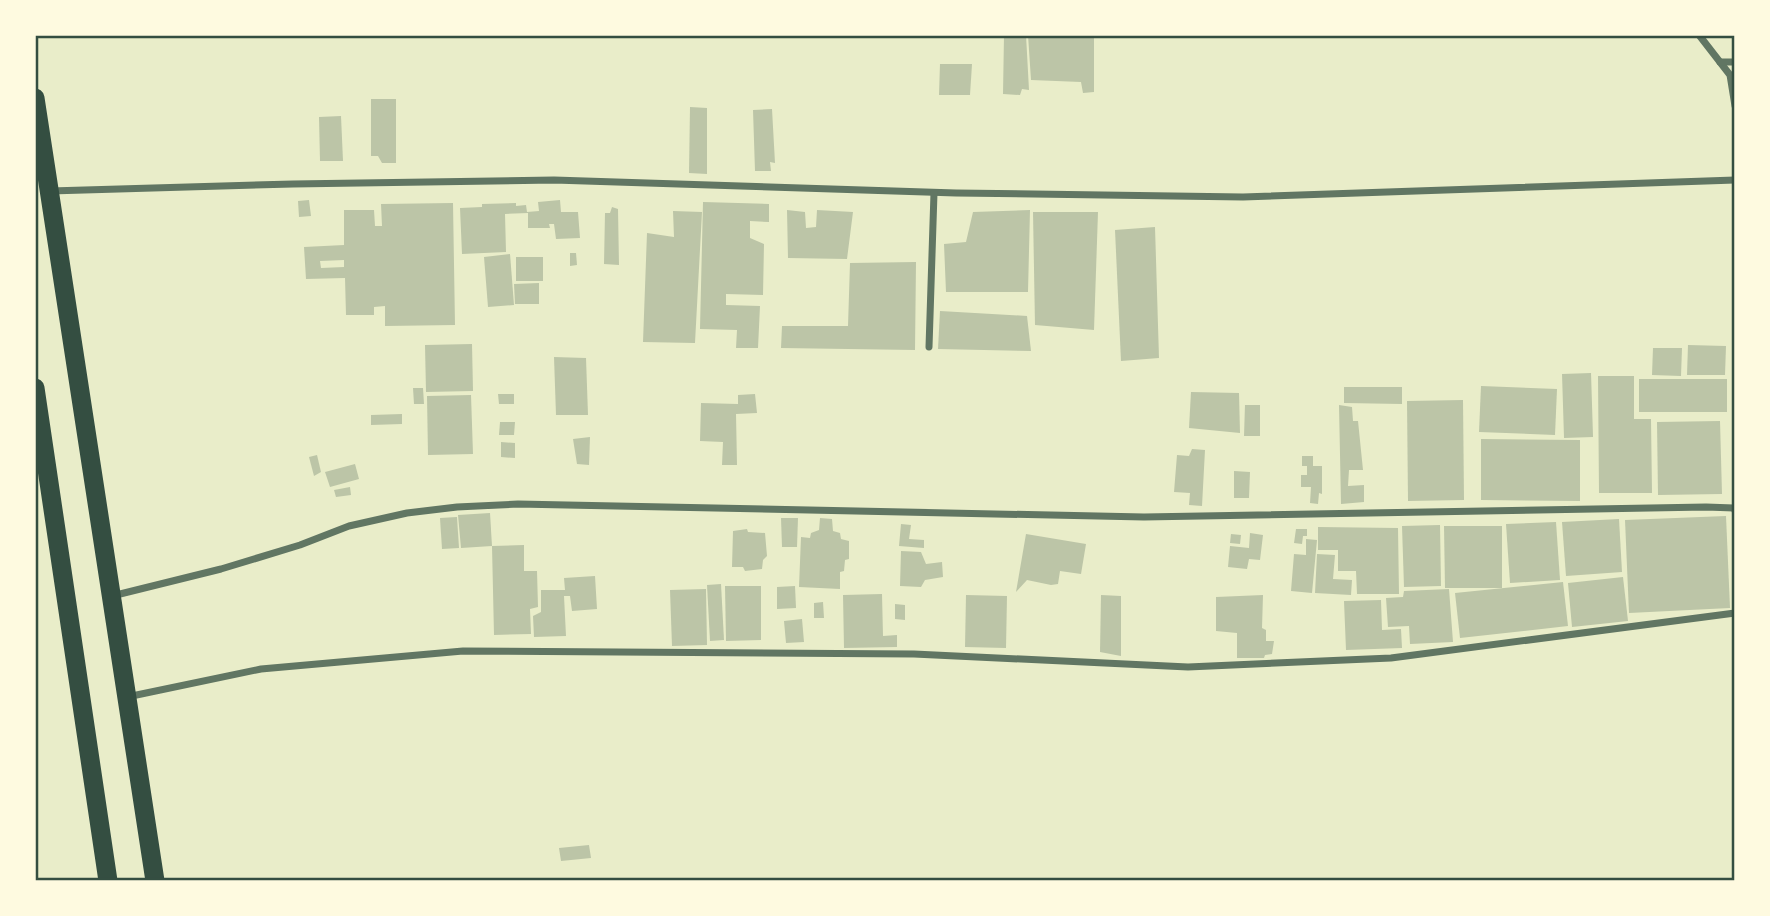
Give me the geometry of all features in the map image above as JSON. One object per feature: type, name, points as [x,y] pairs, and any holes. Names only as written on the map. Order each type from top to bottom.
[{"type":"highway","points":[[35,99],[155,881]]},
{"type":"highway","points":[[35,388],[108,881]]},
{"type":"street","points":[[1699,35],[1730,75],[1735,106]]},
{"type":"street","points":[[1720,62],[1735,62]]},
{"type":"street","points":[[49,191],[554,180],[934,193],[1243,197],[1735,180]]},
{"type":"street","points":[[929,347],[934,193]]},
{"type":"street","points":[[110,596],[221,569],[300,545],[349,526],[407,513],[457,506],[518,504],[1144,517],[1735,509],[1735,499]]},
{"type":"street","points":[[126,697],[261,669],[463,651],[914,654],[1188,667],[1391,658],[1735,613]]},
{"type":"building","points":[[1004,35],[1026,35],[1029,90],[1022,89],[1020,95],[1003,94]]},
{"type":"building","points":[[1028,35],[1094,35],[1094,92],[1083,93],[1081,82],[1031,80]]},
{"type":"building","points":[[940,64],[972,64],[970,95],[939,95]]},
{"type":"building","points":[[371,99],[396,99],[396,163],[382,163],[378,156],[371,156]]},
{"type":"building","points":[[690,107],[707,108],[707,174],[689,173]]},
{"type":"building","points":[[772,109],[775,163],[770,162],[771,171],[755,171],[753,110]]},
{"type":"building","points":[[341,116],[343,161],[320,161],[319,117]]},
{"type":"building","points":[[309,200],[311,216],[299,217],[298,201]]},
{"type":"building","points":[[560,200],[561,212],[578,212],[580,238],[556,239],[554,224],[549,224],[550,228],[528,228],[528,213],[505,214],[506,252],[462,254],[460,208],[516,203],[516,206],[526,205],[527,212],[539,211],[538,202]]},
{"type":"building","points":[[703,202],[769,204],[769,222],[750,221],[750,238],[764,244],[763,295],[726,294],[726,305],[760,306],[758,348],[736,348],[737,330],[700,329]]},
{"type":"building","points":[[453,203],[455,325],[385,326],[385,306],[374,307],[374,315],[346,315],[345,278],[306,279],[304,247],[344,245],[344,210],[374,210],[375,226],[382,226],[381,204]],"holes":[[[344,260],[344,267],[321,268],[320,261]]]},
{"type":"building","points":[[612,207],[618,209],[619,265],[604,264],[605,213],[610,213]]},
{"type":"building","points":[[787,210],[805,212],[806,228],[816,227],[817,210],[853,212],[847,259],[788,258]]},
{"type":"building","points":[[1030,210],[1028,292],[946,292],[944,244],[966,242],[973,212]]},
{"type":"building","points":[[673,211],[702,212],[695,343],[643,342],[647,233],[674,237]]},
{"type":"building","points":[[1033,212],[1098,212],[1094,330],[1035,325]]},
{"type":"building","points":[[1155,227],[1159,358],[1121,361],[1115,230]]},
{"type":"building","points":[[570,253],[576,253],[577,265],[570,266]]},
{"type":"building","points":[[510,254],[514,305],[488,307],[484,257]]},
{"type":"building","points":[[516,257],[543,257],[543,281],[516,281]]},
{"type":"building","points":[[916,262],[915,350],[781,348],[782,326],[848,326],[850,263]]},
{"type":"building","points":[[539,283],[539,304],[515,304],[514,284]]},
{"type":"building","points":[[940,311],[1027,316],[1031,351],[938,349]]},
{"type":"building","points":[[472,344],[473,391],[426,392],[425,345]]},
{"type":"building","points":[[1688,345],[1726,346],[1725,375],[1687,375]]},
{"type":"building","points":[[1653,348],[1682,348],[1681,376],[1652,375]]},
{"type":"building","points":[[554,357],[586,358],[588,415],[556,415]]},
{"type":"building","points":[[1591,373],[1593,437],[1564,438],[1562,374]]},
{"type":"building","points":[[1598,376],[1634,376],[1634,419],[1651,419],[1652,493],[1599,493]]},
{"type":"building","points":[[1639,379],[1727,379],[1727,412],[1639,412]]},
{"type":"building","points":[[1481,386],[1557,389],[1555,435],[1479,432]]},
{"type":"building","points":[[1344,387],[1402,387],[1402,404],[1344,403]]},
{"type":"building","points":[[413,388],[423,388],[424,404],[414,404]]},
{"type":"building","points":[[1191,392],[1239,393],[1240,433],[1189,428]]},
{"type":"building","points":[[498,394],[514,394],[514,404],[499,404]]},
{"type":"building","points":[[755,394],[757,413],[736,414],[737,465],[722,465],[723,442],[700,441],[701,403],[738,404],[738,395]]},
{"type":"building","points":[[471,395],[473,454],[428,455],[427,396]]},
{"type":"building","points":[[1463,400],[1464,500],[1408,501],[1407,401]]},
{"type":"building","points":[[1245,405],[1260,405],[1260,436],[1244,436]]},
{"type":"building","points":[[1339,405],[1352,407],[1353,421],[1358,421],[1363,470],[1349,470],[1348,486],[1364,485],[1364,502],[1341,504]]},
{"type":"building","points":[[402,414],[402,424],[371,425],[371,415]]},
{"type":"building","points":[[1720,421],[1722,494],[1658,495],[1657,422]]},
{"type":"building","points":[[500,422],[515,422],[514,435],[499,435]]},
{"type":"building","points":[[590,437],[589,465],[577,464],[573,439]]},
{"type":"building","points":[[1481,439],[1580,440],[1580,501],[1481,500]]},
{"type":"building","points":[[501,442],[515,443],[515,458],[501,457]]},
{"type":"building","points":[[1192,449],[1205,450],[1202,506],[1189,505],[1190,493],[1174,492],[1177,455],[1189,456]]},
{"type":"building","points":[[317,455],[321,472],[314,476],[309,457]]},
{"type":"building","points":[[1302,456],[1313,456],[1313,466],[1322,466],[1322,494],[1319,493],[1318,504],[1310,503],[1311,487],[1301,487],[1301,475],[1307,475],[1307,466],[1302,466]]},
{"type":"building","points":[[355,464],[359,479],[330,487],[325,472]]},
{"type":"building","points":[[1234,471],[1250,472],[1249,498],[1234,498]]},
{"type":"building","points":[[350,487],[351,495],[336,497],[334,490]]},
{"type":"building","points":[[490,513],[492,546],[461,548],[458,515]]},
{"type":"building","points":[[1726,516],[1730,608],[1629,613],[1625,520]]},
{"type":"building","points":[[457,517],[459,548],[442,549],[440,518]]},
{"type":"building","points":[[781,518],[798,518],[797,547],[782,547]]},
{"type":"building","points":[[820,518],[832,519],[833,531],[840,533],[841,539],[849,541],[849,559],[845,560],[844,571],[840,572],[840,589],[799,587],[801,537],[810,538],[811,533],[819,530]]},
{"type":"building","points":[[1619,519],[1622,572],[1566,576],[1562,522]]},
{"type":"building","points":[[1556,522],[1560,580],[1510,583],[1506,524]]},
{"type":"building","points":[[901,524],[911,525],[909,539],[924,540],[924,548],[899,546]]},
{"type":"building","points":[[1440,525],[1441,586],[1404,587],[1402,526]]},
{"type":"building","points":[[1444,526],[1502,526],[1502,588],[1445,588]]},
{"type":"building","points":[[1318,527],[1398,528],[1399,594],[1357,594],[1356,571],[1338,571],[1338,550],[1318,550]]},
{"type":"building","points":[[747,529],[748,532],[765,533],[767,556],[763,560],[762,569],[745,571],[743,567],[732,567],[733,531]]},
{"type":"building","points":[[1296,529],[1307,529],[1307,536],[1303,536],[1302,544],[1294,543]]},
{"type":"building","points":[[1250,533],[1263,535],[1260,560],[1249,559],[1247,569],[1228,567],[1230,546],[1249,548]]},
{"type":"building","points":[[1026,534],[1086,544],[1081,574],[1060,571],[1058,584],[1051,585],[1027,580],[1016,592]]},
{"type":"building","points":[[1231,534],[1241,535],[1240,544],[1230,543]]},
{"type":"building","points":[[1306,539],[1317,540],[1312,593],[1291,591],[1294,554],[1306,555]]},
{"type":"building","points":[[524,545],[524,571],[537,571],[538,607],[530,609],[531,634],[494,635],[492,546]]},
{"type":"building","points":[[901,551],[921,552],[926,564],[942,562],[943,577],[925,580],[921,587],[900,586]]},
{"type":"building","points":[[1317,554],[1335,555],[1333,579],[1352,580],[1351,595],[1315,593]]},
{"type":"building","points":[[595,576],[597,609],[572,611],[570,596],[564,596],[566,636],[534,637],[533,616],[541,612],[541,590],[565,590],[564,578]]},
{"type":"building","points":[[1623,577],[1628,621],[1572,627],[1568,583]]},
{"type":"building","points":[[1563,582],[1568,626],[1460,638],[1455,593]]},
{"type":"building","points":[[721,584],[724,640],[710,641],[707,585]]},
{"type":"building","points":[[725,586],[761,586],[761,640],[726,641]]},
{"type":"building","points":[[795,586],[796,608],[777,609],[777,587]]},
{"type":"building","points":[[706,589],[707,645],[672,646],[670,590]]},
{"type":"building","points":[[1449,589],[1453,642],[1410,644],[1409,626],[1388,627],[1386,598],[1403,597],[1404,591]]},
{"type":"building","points":[[882,594],[883,636],[897,635],[897,647],[844,648],[843,595]]},
{"type":"building","points":[[966,595],[1007,596],[1006,648],[965,647]]},
{"type":"building","points":[[1101,595],[1121,596],[1121,656],[1100,652]]},
{"type":"building","points":[[1263,595],[1262,628],[1266,630],[1266,641],[1274,641],[1272,654],[1265,655],[1264,658],[1237,658],[1237,633],[1216,631],[1216,597]]},
{"type":"building","points":[[1381,600],[1382,630],[1401,629],[1402,648],[1346,650],[1344,601]]},
{"type":"building","points":[[823,602],[824,618],[814,618],[814,603]]},
{"type":"building","points":[[895,604],[905,605],[905,620],[895,619]]},
{"type":"building","points":[[802,619],[804,642],[786,643],[784,621]]},
{"type":"building","points":[[589,845],[591,858],[561,861],[559,848]]}]
